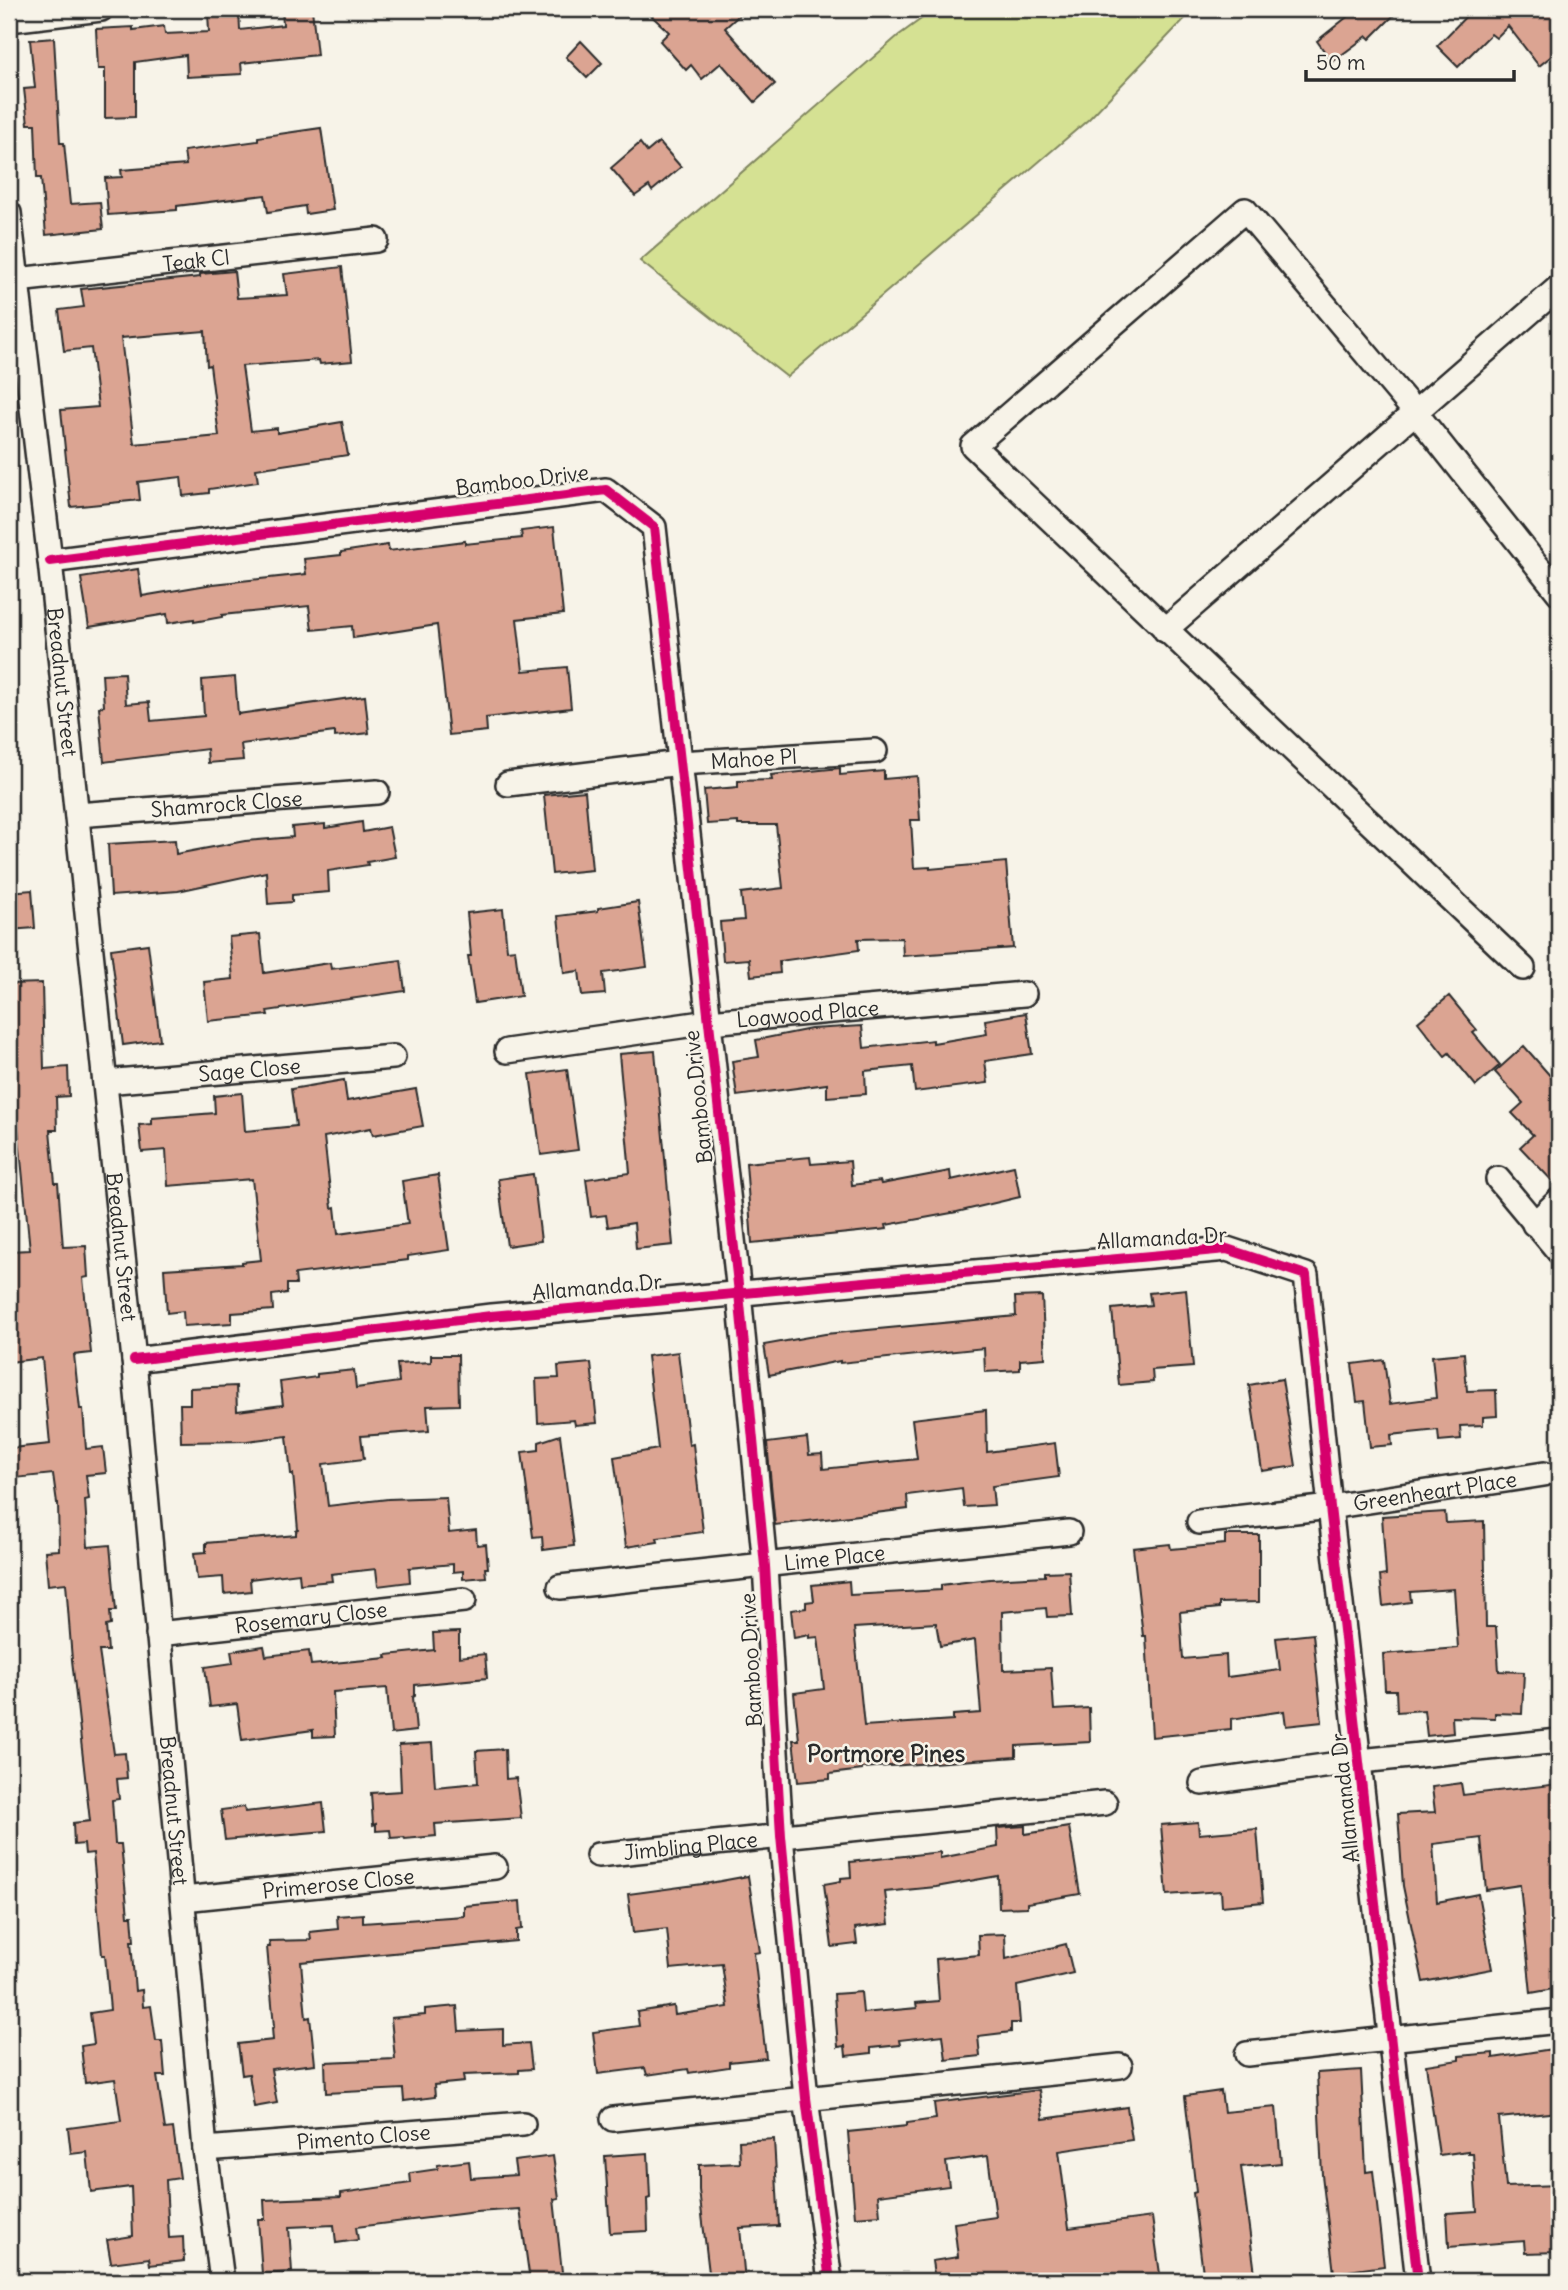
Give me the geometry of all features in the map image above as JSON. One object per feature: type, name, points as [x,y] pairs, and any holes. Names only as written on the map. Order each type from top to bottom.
[{"type":"street","points":[[9,20],[101,9]]},
{"type":"street","points":[[1522,968],[973,446],[1245,210],[1415,412],[1559,593]]},
{"type":"street","name":"Breadnut Street","points":[[9,213],[50,561],[134,1360],[205,2149],[222,2281]]},
{"type":"street","name":"Teak Cl","points":[[17,280],[376,240]]},
{"type":"street","points":[[1165,630],[1559,287]]},
{"type":"street","name":"Bamboo Drive","points":[[50,561],[606,490],[654,527],[739,1293],[765,1566],[781,1836],[806,2098],[830,2281]]},
{"type":"street","name":"Mahoe Pl","points":[[508,784],[680,763],[875,751]]},
{"type":"street","name":"Shamrock Close","points":[[77,815],[377,792]]},
{"type":"street","name":"Logwood Place","points":[[507,1051],[709,1022],[1024,994]]},
{"type":"street","name":"Sage Close","points":[[105,1082],[393,1057]]},
{"type":"street","points":[[1498,1179],[1559,1252]]},
{"type":"street","points":[[1534,1224],[1559,1200]]},
{"type":"street","name":"Allamanda Dr","points":[[134,1360],[491,1316],[1227,1249],[1307,1275],[1330,1507],[1418,2281]]},
{"type":"street","name":"Greenheart Place","points":[[1199,1522],[1330,1507],[1544,1475]]},
{"type":"street","name":"Lime Place","points":[[560,1587],[1069,1532]]},
{"type":"street","name":"Rosemary Close","points":[[158,1634],[464,1600]]},
{"type":"street","points":[[1202,1783],[1360,1760],[1559,1741]]},
{"type":"street","name":"Jimbling Place","points":[[597,1855],[1105,1803]]},
{"type":"street","name":"Primerose Close","points":[[183,1899],[495,1867]]},
{"type":"street","points":[[1247,2054],[1559,2021]]},
{"type":"street","points":[[613,2119],[1120,2066]]},
{"type":"street","name":"Pimento Close","points":[[205,2149],[523,2124]]},
{"type":"green space","points":[[935,9],[1194,9],[1089,119],[787,377],[640,261],[899,35]]},
{"type":"building","points":[[282,9],[312,9],[317,55],[241,63],[242,74],[187,77],[186,55],[135,62],[135,117],[105,118],[105,69],[98,69],[96,29],[133,27],[133,30],[164,26],[165,34],[209,32],[208,12],[239,10],[240,30],[283,25]]},
{"type":"building","points":[[644,9],[746,9],[725,28],[775,84],[755,102],[721,63],[702,79],[691,65],[686,70],[660,41],[669,32]]},
{"type":"building","points":[[1357,9],[1400,9],[1370,39],[1367,36],[1332,62],[1317,41]]},
{"type":"building","points":[[1473,9],[1559,9],[1559,50],[1539,66],[1508,26],[1496,38],[1491,34],[1458,67],[1437,46]]},
{"type":"building","points":[[54,38],[60,143],[64,143],[70,204],[100,202],[103,229],[46,235],[41,178],[37,178],[35,124],[28,124],[24,89],[35,88],[30,40]]},
{"type":"building","points":[[581,41],[602,63],[587,78],[566,57]]},
{"type":"building","points":[[321,128],[333,210],[306,214],[305,206],[268,212],[265,195],[177,206],[177,210],[108,215],[105,178],[122,177],[121,170],[186,165],[184,151],[258,141],[258,137]]},
{"type":"building","points":[[659,142],[681,167],[652,191],[649,186],[635,196],[611,168],[640,143],[647,152]]},
{"type":"building","points":[[342,267],[352,361],[320,364],[319,360],[242,366],[251,431],[277,428],[277,433],[342,422],[348,455],[256,469],[258,482],[209,489],[209,493],[183,496],[181,477],[138,482],[140,500],[71,507],[61,410],[98,407],[91,348],[64,351],[59,310],[84,307],[81,289],[234,271],[237,298],[287,295],[284,274]],"holes":[[[205,331],[207,366],[210,365],[219,436],[134,444],[121,338]]]},
{"type":"building","points":[[554,527],[563,614],[517,619],[523,671],[567,667],[571,708],[486,718],[487,731],[449,735],[437,625],[353,638],[352,626],[312,630],[309,606],[222,615],[194,622],[194,619],[168,623],[167,614],[89,627],[81,578],[138,569],[142,596],[213,584],[306,574],[304,559],[341,555],[341,552],[388,545],[389,551],[465,541],[465,544],[522,538],[521,531]]},
{"type":"building","points":[[124,673],[126,704],[149,702],[151,721],[204,716],[202,680],[235,677],[238,714],[365,696],[369,733],[335,737],[335,732],[241,744],[243,760],[208,763],[207,749],[104,762],[99,707],[104,706],[102,674]]},
{"type":"building","points":[[840,768],[840,775],[884,771],[884,779],[917,776],[920,820],[911,820],[914,868],[1006,862],[1013,948],[903,956],[902,938],[858,939],[859,950],[779,961],[780,973],[751,976],[749,959],[723,961],[720,922],[744,920],[741,893],[783,888],[776,825],[738,825],[738,822],[707,824],[704,790],[738,787],[738,781],[772,780],[771,775]]},
{"type":"building","points":[[585,791],[592,870],[552,874],[544,795]]},
{"type":"building","points":[[362,822],[363,832],[389,827],[395,857],[367,862],[368,865],[328,871],[329,892],[292,895],[292,902],[268,904],[266,872],[178,891],[111,896],[108,844],[175,840],[176,854],[245,841],[293,837],[292,827],[325,824],[325,828]]},
{"type":"building","points":[[32,890],[35,928],[9,930],[9,892]]},
{"type":"building","points":[[638,902],[647,967],[603,973],[605,994],[582,996],[579,971],[564,973],[558,916]]},
{"type":"building","points":[[503,909],[507,950],[515,949],[521,996],[475,1003],[468,956],[471,956],[467,913]]},
{"type":"building","points":[[260,934],[264,973],[330,963],[331,969],[401,960],[405,991],[267,1011],[268,1015],[208,1021],[204,982],[233,979],[229,937]]},
{"type":"building","points":[[148,944],[160,1040],[123,1045],[111,949]]},
{"type":"building","points":[[42,983],[44,1069],[68,1067],[69,1096],[56,1097],[57,1130],[50,1130],[63,1247],[86,1246],[88,1277],[83,1278],[91,1353],[74,1355],[80,1409],[83,1409],[86,1449],[103,1447],[106,1473],[86,1475],[89,1499],[85,1500],[88,1547],[110,1545],[116,1611],[110,1611],[111,1625],[106,1626],[108,1651],[99,1651],[114,1754],[125,1753],[127,1778],[117,1779],[119,1799],[112,1800],[115,1844],[121,1844],[128,1916],[132,1916],[135,1991],[142,1990],[143,2007],[151,2006],[156,2041],[162,2041],[165,2076],[157,2076],[165,2129],[173,2128],[180,2178],[166,2180],[169,2238],[183,2237],[184,2261],[150,2265],[149,2258],[111,2263],[107,2240],[133,2236],[131,2187],[91,2192],[87,2152],[71,2154],[68,2128],[121,2121],[115,2079],[85,2083],[81,2046],[94,2044],[90,2013],[110,2010],[93,1853],[85,1854],[84,1844],[74,1845],[73,1823],[90,1821],[66,1583],[48,1585],[45,1551],[59,1550],[58,1503],[53,1474],[15,1478],[12,1448],[50,1444],[42,1358],[9,1362],[9,1251],[30,1250],[10,1047],[9,984]]},
{"type":"building","points":[[1449,996],[1477,1030],[1473,1033],[1500,1065],[1476,1086],[1449,1053],[1445,1056],[1418,1022]]},
{"type":"building","points":[[1026,1013],[1032,1054],[985,1061],[988,1083],[915,1092],[912,1066],[865,1071],[866,1094],[827,1097],[827,1084],[737,1096],[732,1061],[759,1057],[756,1040],[811,1029],[862,1026],[864,1048],[933,1040],[933,1043],[987,1034],[985,1020]]},
{"type":"building","points":[[1524,1046],[1559,1086],[1559,1186],[1520,1147],[1533,1135],[1512,1113],[1523,1103],[1495,1072]]},
{"type":"building","points":[[655,1051],[673,1245],[636,1249],[634,1223],[608,1227],[606,1215],[591,1217],[586,1179],[630,1173],[619,1054]]},
{"type":"building","points":[[567,1069],[578,1150],[541,1155],[530,1074]]},
{"type":"building","points":[[344,1080],[347,1101],[416,1089],[423,1126],[373,1135],[371,1128],[324,1137],[332,1208],[335,1207],[338,1234],[408,1224],[402,1181],[438,1175],[449,1250],[408,1256],[408,1260],[295,1274],[296,1284],[287,1284],[287,1293],[272,1295],[273,1310],[232,1313],[232,1323],[184,1326],[183,1311],[167,1313],[164,1269],[242,1264],[261,1260],[252,1179],[168,1186],[166,1150],[142,1152],[139,1125],[152,1124],[152,1118],[215,1113],[214,1096],[242,1093],[245,1131],[296,1126],[291,1089]]},
{"type":"building","points":[[810,1157],[811,1164],[850,1161],[852,1185],[880,1181],[881,1184],[950,1171],[951,1180],[1014,1166],[1020,1197],[886,1225],[887,1229],[752,1243],[746,1163]]},
{"type":"building","points":[[533,1174],[541,1241],[507,1246],[498,1179]]},
{"type":"building","points":[[1186,1289],[1193,1367],[1152,1370],[1153,1382],[1119,1385],[1112,1309],[1151,1305],[1149,1293]]},
{"type":"building","points":[[1042,1296],[1045,1358],[1020,1360],[1020,1370],[985,1372],[984,1348],[840,1361],[769,1375],[764,1345],[825,1334],[1016,1316],[1015,1297]]},
{"type":"building","points":[[678,1352],[689,1445],[693,1444],[703,1532],[657,1538],[658,1542],[626,1547],[614,1457],[658,1449],[647,1356]]},
{"type":"building","points":[[1464,1353],[1467,1391],[1496,1390],[1497,1416],[1483,1417],[1483,1425],[1460,1426],[1461,1439],[1439,1441],[1438,1430],[1391,1435],[1392,1445],[1370,1447],[1365,1401],[1357,1402],[1352,1364],[1384,1360],[1390,1404],[1436,1398],[1432,1356]]},
{"type":"building","points":[[431,1355],[458,1355],[459,1405],[427,1406],[429,1431],[361,1436],[364,1459],[323,1464],[328,1506],[388,1499],[446,1497],[449,1533],[476,1530],[477,1545],[486,1544],[486,1577],[463,1579],[463,1571],[453,1572],[453,1564],[409,1568],[410,1582],[378,1586],[376,1569],[331,1574],[332,1581],[300,1584],[299,1573],[250,1579],[251,1591],[224,1594],[223,1577],[197,1579],[194,1553],[206,1552],[206,1543],[296,1535],[298,1530],[287,1436],[247,1441],[181,1442],[180,1404],[190,1404],[190,1388],[236,1386],[237,1411],[283,1405],[280,1382],[354,1370],[356,1388],[399,1382],[397,1364],[431,1362]]},
{"type":"building","points":[[591,1363],[597,1423],[575,1425],[574,1420],[538,1423],[536,1379],[559,1378],[558,1366]]},
{"type":"building","points":[[1282,1379],[1296,1466],[1262,1471],[1249,1385]]},
{"type":"building","points":[[986,1410],[987,1452],[1055,1443],[1059,1477],[992,1486],[994,1505],[964,1507],[962,1488],[907,1495],[908,1509],[775,1525],[767,1443],[807,1438],[809,1455],[822,1454],[823,1469],[917,1459],[912,1419]]},
{"type":"building","points":[[560,1435],[574,1546],[543,1550],[542,1536],[533,1537],[522,1452],[539,1450],[539,1442]]},
{"type":"building","points":[[1445,1512],[1446,1523],[1484,1521],[1486,1627],[1496,1627],[1499,1671],[1524,1672],[1522,1714],[1495,1713],[1495,1718],[1452,1717],[1453,1733],[1427,1736],[1424,1710],[1397,1712],[1396,1690],[1385,1690],[1383,1654],[1458,1648],[1454,1589],[1410,1592],[1411,1602],[1383,1606],[1380,1576],[1386,1575],[1382,1516]]},
{"type":"building","points":[[1225,1535],[1259,1535],[1259,1602],[1219,1603],[1219,1608],[1180,1612],[1183,1659],[1226,1655],[1227,1677],[1280,1670],[1276,1638],[1313,1634],[1322,1722],[1286,1726],[1284,1711],[1231,1719],[1231,1729],[1152,1737],[1146,1636],[1143,1636],[1133,1548],[1170,1544],[1171,1549],[1225,1544]]},
{"type":"building","points":[[1069,1571],[1072,1616],[1047,1617],[1046,1608],[1002,1612],[1003,1670],[1051,1668],[1054,1710],[1089,1708],[1090,1742],[1016,1746],[1016,1757],[862,1768],[830,1774],[830,1779],[798,1782],[793,1740],[799,1740],[794,1693],[824,1689],[818,1637],[809,1638],[809,1635],[794,1638],[791,1610],[806,1608],[806,1602],[814,1601],[812,1585],[849,1581],[850,1595],[941,1590],[941,1585],[1045,1576],[1045,1572]],"holes":[[[936,1623],[940,1646],[975,1640],[981,1713],[953,1715],[953,1720],[864,1726],[854,1628]]]},
{"type":"building","points":[[459,1632],[459,1657],[485,1654],[487,1678],[415,1685],[413,1697],[416,1731],[391,1734],[387,1688],[333,1692],[335,1736],[313,1737],[313,1730],[242,1740],[237,1704],[210,1707],[205,1667],[233,1663],[231,1651],[264,1646],[266,1656],[309,1651],[311,1665],[387,1658],[386,1655],[434,1650],[433,1633]]},
{"type":"building","points":[[432,1743],[435,1787],[478,1783],[476,1751],[505,1749],[506,1779],[516,1778],[521,1818],[435,1824],[436,1836],[405,1839],[391,1838],[390,1830],[376,1831],[376,1824],[373,1825],[371,1793],[401,1791],[399,1745]]},
{"type":"building","points":[[1461,1783],[1463,1795],[1559,1784],[1559,1988],[1531,1993],[1520,1885],[1486,1890],[1481,1838],[1433,1844],[1437,1902],[1478,1894],[1492,1969],[1423,1982],[1403,1886],[1398,1814],[1435,1812],[1432,1787]]},
{"type":"building","points":[[323,1803],[326,1831],[225,1840],[221,1810],[244,1807],[245,1812]]},
{"type":"building","points":[[1198,1822],[1199,1834],[1257,1829],[1263,1902],[1222,1906],[1221,1891],[1167,1895],[1161,1825]]},
{"type":"building","points":[[1025,1826],[1025,1834],[1069,1827],[1080,1894],[1027,1903],[1027,1907],[999,1908],[998,1876],[936,1887],[885,1892],[889,1924],[855,1928],[857,1944],[832,1947],[824,1884],[851,1877],[850,1862],[940,1852],[940,1858],[998,1847],[997,1828]]},
{"type":"building","points":[[748,1876],[760,1952],[754,1953],[766,2058],[729,2062],[729,2067],[689,2073],[688,2069],[647,2075],[645,2068],[598,2074],[593,2032],[639,2026],[637,2012],[674,2006],[675,2015],[728,2007],[722,1964],[671,1969],[667,1929],[633,1933],[628,1894]]},
{"type":"building","points":[[520,1901],[522,1929],[516,1930],[516,1941],[301,1962],[306,2018],[310,2017],[315,2064],[271,2069],[277,2103],[254,2107],[249,2074],[242,2075],[238,2044],[273,2040],[267,1947],[270,1947],[269,1941],[311,1940],[310,1932],[338,1929],[337,1916],[363,1914],[363,1923],[464,1916],[464,1906]]},
{"type":"building","points":[[1005,1934],[1006,1959],[1066,1944],[1073,1973],[1017,1986],[1020,2023],[1011,2023],[1011,2032],[978,2036],[980,2056],[946,2060],[943,2035],[899,2040],[900,2045],[871,2048],[871,2053],[846,2056],[845,2046],[838,2047],[834,1994],[861,1992],[863,2013],[917,2008],[916,2003],[939,2001],[936,1959],[979,1955],[978,1935]]},
{"type":"building","points":[[457,2006],[459,2031],[503,2029],[503,2045],[529,2043],[532,2069],[519,2070],[519,2073],[463,2075],[464,2082],[434,2085],[435,2097],[404,2101],[403,2089],[326,2093],[325,2062],[395,2059],[391,2018],[425,2015],[425,2009]]},
{"type":"building","points":[[1559,2048],[1559,2112],[1499,2118],[1506,2187],[1559,2185],[1559,2252],[1525,2253],[1524,2241],[1449,2247],[1447,2213],[1477,2211],[1473,2153],[1468,2151],[1439,2155],[1426,2065],[1459,2060],[1459,2056],[1493,2053],[1493,2058]]},
{"type":"building","points":[[1361,2070],[1366,2172],[1373,2171],[1384,2266],[1334,2273],[1322,2175],[1317,2073]]},
{"type":"building","points":[[1039,2090],[1043,2119],[1127,2107],[1132,2140],[1059,2151],[1069,2228],[1152,2217],[1161,2281],[935,2281],[932,2261],[958,2257],[954,2223],[996,2217],[988,2156],[946,2162],[949,2186],[878,2195],[880,2215],[855,2217],[848,2132],[907,2126],[907,2123],[936,2119],[934,2103]]},
{"type":"building","points":[[1221,2091],[1224,2112],[1276,2107],[1281,2163],[1241,2167],[1256,2281],[1204,2281],[1185,2096]]},
{"type":"building","points":[[774,2139],[779,2226],[740,2228],[745,2281],[710,2281],[699,2190],[699,2165],[740,2163],[739,2141]]},
{"type":"building","points":[[648,2153],[648,2231],[610,2233],[605,2156]]},
{"type":"building","points":[[553,2156],[559,2198],[554,2199],[563,2281],[530,2281],[520,2209],[356,2227],[358,2240],[336,2243],[334,2225],[289,2227],[292,2272],[262,2274],[258,2219],[265,2219],[264,2200],[341,2197],[341,2193],[411,2183],[410,2173],[438,2169],[437,2165],[469,2161],[471,2178],[516,2175],[514,2161]]},
{"type":"cycle path","points":[[50,561],[606,490],[654,527],[739,1293],[765,1566],[781,1836],[806,2098],[830,2281]]},
{"type":"cycle path","points":[[134,1360],[491,1316],[1227,1249],[1306,1275],[1418,2281]]},
{"type":"district","name":"Portmore Pines","points":[[886,1753]]}]
